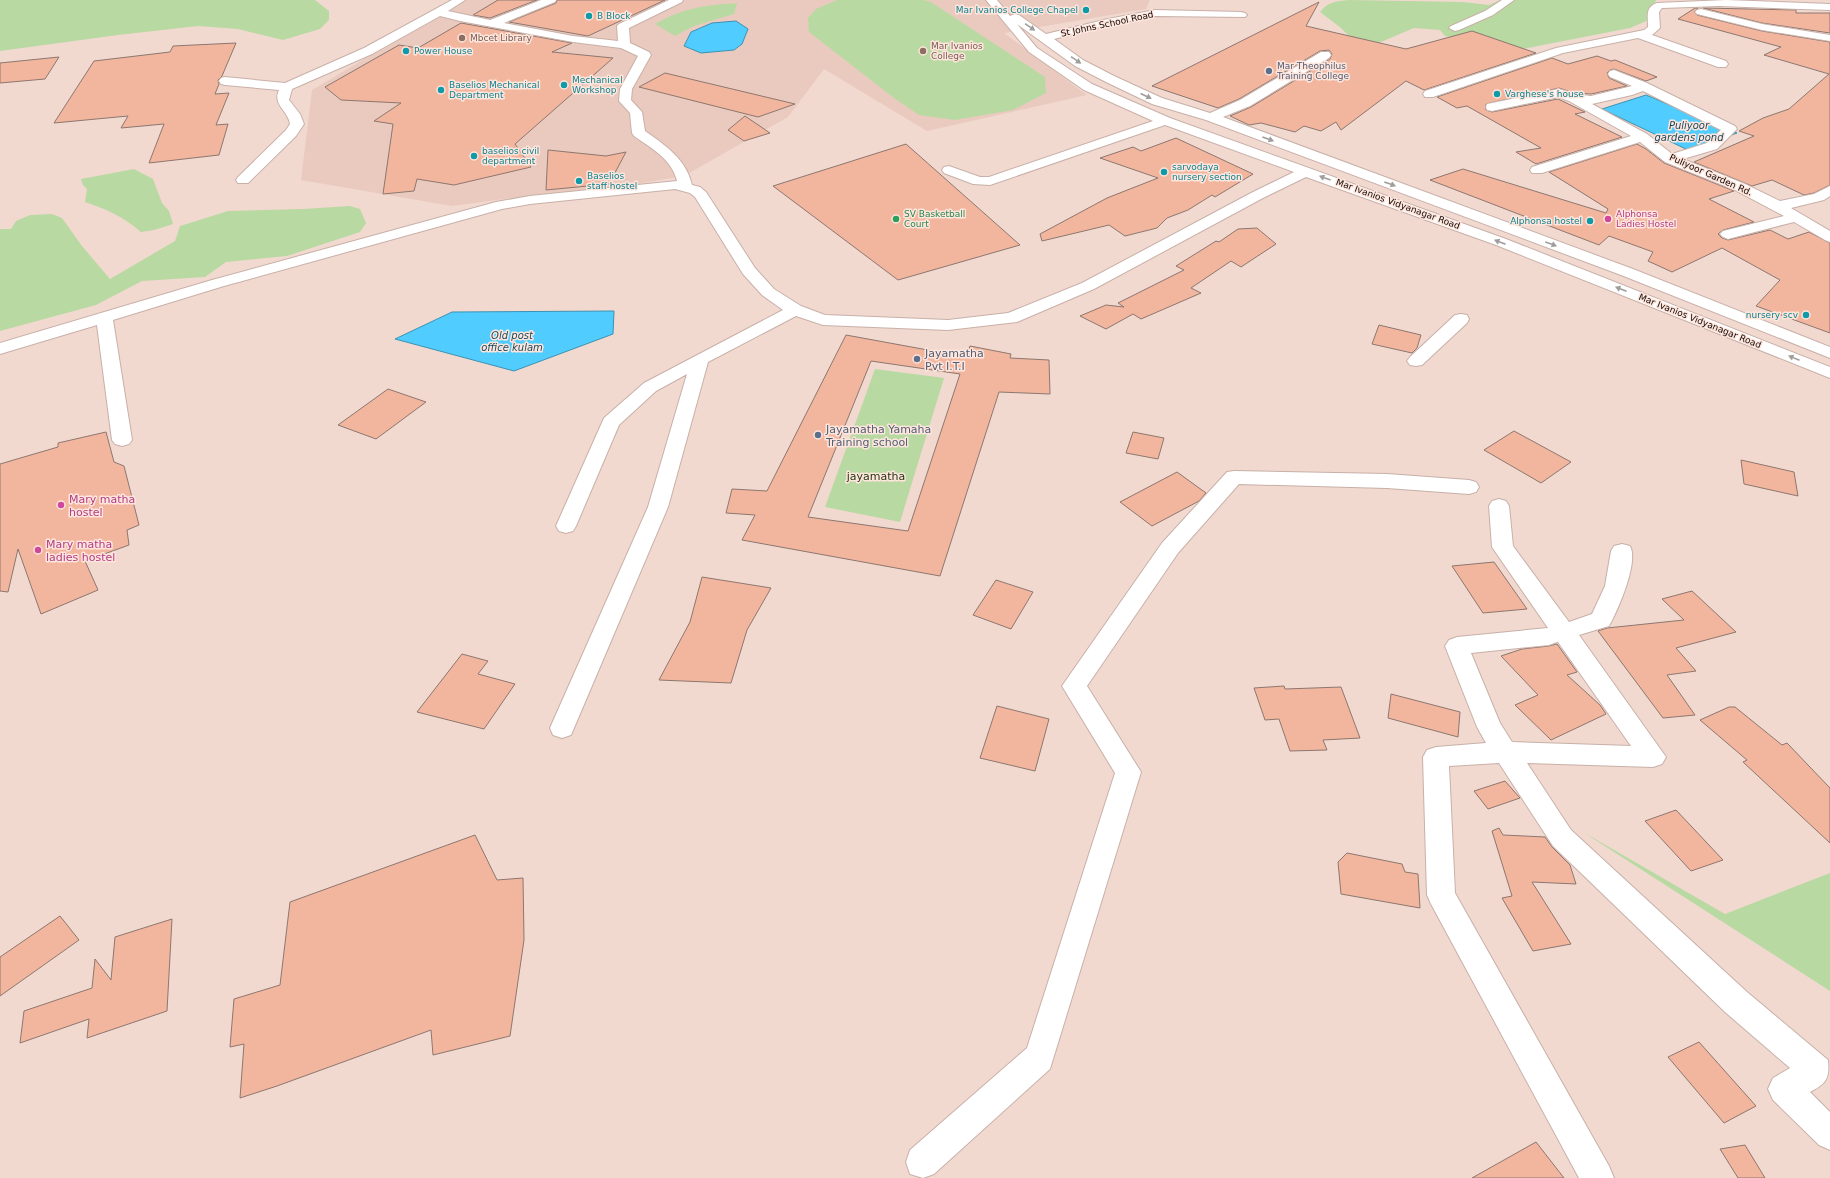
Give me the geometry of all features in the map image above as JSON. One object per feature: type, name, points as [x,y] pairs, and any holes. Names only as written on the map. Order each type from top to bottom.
[{"type":"street","points":[[225,81],[287,87],[368,51],[460,0]]},
{"type":"street","points":[[493,23],[551,0]]},
{"type":"street","points":[[624,45],[623,26],[678,0]]},
{"type":"street","name":"Mar Ivanios Vidyanagar Road","points":[[992,0],[1079,63],[1157,101],[1211,118],[1627,272],[1830,353]]},
{"type":"street","name":"Mar Ivanios Vidyanagar Road","points":[[992,0],[1033,50],[1088,87],[1165,121],[1307,171],[1508,245],[1830,373]]},
{"type":"street","points":[[1455,28],[1489,13],[1509,0]]},
{"type":"street","points":[[1429,94],[1560,50],[1648,33],[1654,28],[1653,12],[1655,7],[1665,4],[1719,3],[1830,7]]},
{"type":"street","points":[[1665,4],[1762,27],[1830,38]]},
{"type":"street","points":[[440,12],[460,18],[574,39],[624,45],[645,55],[626,89],[625,102],[636,112],[639,133],[677,162],[684,176],[685,187]]},
{"type":"street","name":"St Johns School Road","points":[[1045,38],[1108,22],[1155,13],[1241,15]]},
{"type":"street","points":[[1640,35],[1722,64]]},
{"type":"street","points":[[1211,118],[1245,103],[1325,55]]},
{"type":"street","points":[[1614,74],[1643,86],[1730,129],[1712,146],[1670,158]]},
{"type":"street","points":[[1492,107],[1558,93],[1572,98],[1591,100],[1628,92],[1643,86]]},
{"type":"street","points":[[243,180],[291,134],[297,124],[296,118],[283,103],[282,95],[287,87]]},
{"type":"street","name":"Puliyoor Garden Rd.","points":[[1572,98],[1642,137],[1670,158],[1740,187],[1778,206],[1830,237]]},
{"type":"street","points":[[949,170],[978,181],[990,181],[1165,121]]},
{"type":"street","points":[[1537,170],[1602,151],[1642,137]]},
{"type":"street","points":[[0,349],[226,281],[501,206],[530,200],[663,185],[685,187],[695,190],[701,195],[749,271],[768,292],[795,310],[823,320],[948,325],[1011,318],[1088,286],[1258,195],[1307,171]]},
{"type":"street","points":[[1778,206],[1819,197],[1830,190]]},
{"type":"street","points":[[1728,234],[1796,217]]},
{"type":"street","points":[[566,526],[611,422],[650,387],[700,359],[795,310]]},
{"type":"street","points":[[104,317],[122,440]]},
{"type":"street","points":[[1416,361],[1461,319]]},
{"type":"street","points":[[562,728],[658,507],[700,359]]},
{"type":"street","points":[[922,1162],[1039,1058],[1128,772],[1074,686],[1170,548],[1234,477],[1387,481],[1469,487]]},
{"type":"street","points":[[1499,506],[1503,547],[1652,757],[1506,752],[1436,757],[1441,895],[1598,1178]]},
{"type":"street","points":[[1622,551],[1616,586],[1601,620],[1549,636],[1457,646],[1489,727],[1562,838],[1736,1002],[1817,1071],[1784,1089],[1830,1134]]},
{"type":"shaded area","points":[[464,0],[1150,0],[1146,9],[1004,33],[1087,95],[927,131],[824,69],[788,117],[684,176],[619,187],[527,196],[452,206],[301,180],[312,90]]},
{"type":"green space","points":[[0,0],[315,0],[329,11],[329,20],[320,29],[283,40],[238,29],[198,26],[0,51]]},
{"type":"green space","name":"Mar Ivanios College","points":[[837,0],[923,0],[931,2],[1045,77],[1046,93],[1013,110],[955,120],[919,115],[894,98],[809,32],[808,18],[816,9]]},
{"type":"green space","points":[[1349,0],[1463,2],[1489,5],[1500,0],[1656,0],[1651,19],[1630,28],[1518,50],[1445,36],[1440,30],[1414,28],[1343,58],[1353,40],[1341,28],[1320,12],[1326,6],[1333,3]]},
{"type":"green space","points":[[737,3],[734,14],[694,26],[675,36],[655,24],[675,14],[695,8]]},
{"type":"green space","points":[[134,169],[153,179],[162,203],[169,211],[173,224],[154,230],[141,232],[114,214],[85,202],[87,189],[83,185],[81,179]]},
{"type":"green space","points":[[350,206],[360,209],[366,223],[360,232],[287,256],[226,262],[205,277],[142,281],[96,305],[0,331],[0,229],[11,229],[16,221],[30,215],[52,214],[62,218],[82,246],[110,279],[175,241],[180,226],[228,211]]},
{"type":"green space","name":"jayamatha","points":[[875,369],[944,378],[900,522],[825,507]]},
{"type":"green space","points":[[1583,832],[1725,914],[1830,873],[1830,991]]},
{"type":"water","points":[[736,21],[748,29],[742,44],[734,50],[701,53],[684,46],[691,32],[712,23]]},
{"type":"water","name":"Puliyoor gardens pond","points":[[1646,95],[1737,133],[1688,150],[1602,109]]},
{"type":"water","name":"Old post office kulam","points":[[614,311],[613,334],[514,371],[395,339],[452,312]]},
{"type":"building","points":[[498,0],[537,0],[490,18],[473,15]]},
{"type":"building","points":[[557,0],[665,0],[588,36],[509,22],[556,3]]},
{"type":"building","points":[[1319,2],[1306,26],[1406,49],[1472,31],[1536,53],[1424,90],[1406,81],[1341,130],[1336,122],[1321,131],[1304,126],[1295,132],[1261,123],[1249,125],[1230,116],[1251,107],[1330,59],[1332,54],[1329,50],[1320,51],[1239,99],[1218,108],[1152,86]]},
{"type":"building","points":[[1695,8],[1698,8],[1694,12],[1697,15],[1762,31],[1830,42],[1830,185],[1814,193],[1804,195],[1772,180],[1752,186],[1694,162],[1754,136],[1739,131],[1763,118],[1789,109],[1829,74],[1764,55],[1781,47],[1678,19]]},
{"type":"building","points":[[1703,8],[1796,10],[1796,13],[1830,13],[1830,33],[1762,23]]},
{"type":"building","points":[[461,23],[572,43],[552,52],[613,58],[515,144],[531,167],[454,185],[417,179],[414,191],[383,194],[393,124],[374,121],[401,103],[341,100],[325,87],[399,45],[418,48]]},
{"type":"building","points":[[236,43],[222,76],[218,80],[219,84],[215,94],[229,93],[216,125],[228,124],[219,155],[149,163],[164,124],[121,128],[128,116],[54,123],[94,61],[170,52],[173,46]]},
{"type":"building","points":[[1597,56],[1611,61],[1615,60],[1657,77],[1646,81],[1614,69],[1607,73],[1609,78],[1627,86],[1591,94],[1574,93],[1559,88],[1486,104],[1486,110],[1492,112],[1558,99],[1585,112],[1575,114],[1622,137],[1536,164],[1516,152],[1541,148],[1467,106],[1457,108],[1437,97],[1552,58],[1568,64]]},
{"type":"building","points":[[59,57],[45,79],[0,83],[0,63]]},
{"type":"building","points":[[665,73],[795,104],[758,117],[639,87]]},
{"type":"building","points":[[745,116],[770,133],[744,141],[728,130]]},
{"type":"building","points":[[1176,138],[1253,174],[1215,197],[1212,195],[1188,210],[1167,218],[1157,228],[1125,236],[1109,225],[1042,241],[1040,234],[1107,198],[1158,178],[1100,158],[1133,147],[1141,151]]},
{"type":"building","points":[[906,144],[1020,245],[898,280],[773,186]]},
{"type":"building","points":[[1637,144],[1664,163],[1734,191],[1709,199],[1754,222],[1723,230],[1718,234],[1722,238],[1728,240],[1770,230],[1788,239],[1809,232],[1830,243],[1830,333],[1756,306],[1780,280],[1722,248],[1672,272],[1648,261],[1653,252],[1609,236],[1599,245],[1430,180],[1463,169],[1606,213],[1608,209],[1549,172]]},
{"type":"building","points":[[548,150],[606,156],[626,152],[609,184],[546,190]]},
{"type":"building","points":[[1257,228],[1276,244],[1241,267],[1231,261],[1191,288],[1201,293],[1141,319],[1133,314],[1106,329],[1080,316],[1106,305],[1124,307],[1118,303],[1184,270],[1176,266],[1216,241],[1219,242],[1238,229]]},
{"type":"building","points":[[1379,325],[1421,335],[1417,348],[1412,353],[1372,344]]},
{"type":"building","name":"Jayamatha Yamaha Training school","points":[[846,335],[966,357],[970,346],[1011,354],[1010,358],[1049,360],[1050,394],[999,392],[940,576],[742,540],[755,515],[726,513],[732,489],[767,491]],"holes":[[[871,361],[960,374],[908,531],[808,517]]]},
{"type":"building","points":[[388,389],[426,402],[376,439],[338,425]]},
{"type":"building","points":[[1514,431],[1571,462],[1541,483],[1484,450]]},
{"type":"building","name":"Mary matha ladies hostel","points":[[106,432],[114,462],[124,466],[139,525],[127,530],[129,545],[85,561],[98,590],[41,614],[18,549],[8,592],[0,591],[0,464],[58,447],[58,443]]},
{"type":"building","points":[[1133,432],[1164,438],[1158,459],[1126,453]]},
{"type":"building","points":[[1741,460],[1794,472],[1798,496],[1744,484]]},
{"type":"building","points":[[1177,472],[1206,493],[1199,501],[1152,526],[1120,502]]},
{"type":"building","points":[[1494,562],[1527,609],[1483,613],[1452,566]]},
{"type":"building","points":[[702,577],[771,588],[747,630],[731,683],[659,680],[690,622]]},
{"type":"building","points":[[996,580],[1033,592],[1011,629],[973,615]]},
{"type":"building","points":[[1692,591],[1736,632],[1676,648],[1696,671],[1667,675],[1695,715],[1663,718],[1598,631],[1607,628],[1684,620],[1662,599]]},
{"type":"building","points":[[1557,644],[1577,672],[1567,675],[1600,705],[1606,714],[1551,740],[1515,705],[1538,695],[1501,656],[1522,649]]},
{"type":"building","points":[[462,654],[488,661],[478,674],[515,684],[484,729],[417,712]]},
{"type":"building","points":[[1284,686],[1285,689],[1341,687],[1360,738],[1323,740],[1327,750],[1290,751],[1279,719],[1265,720],[1254,688]]},
{"type":"building","points":[[1391,694],[1460,712],[1458,737],[1388,718]]},
{"type":"building","points":[[997,706],[1049,719],[1035,771],[980,758]]},
{"type":"building","points":[[1729,707],[1735,707],[1782,745],[1787,743],[1830,788],[1830,843],[1743,762],[1747,760],[1700,720]]},
{"type":"building","points":[[1505,781],[1520,798],[1488,809],[1474,791]]},
{"type":"building","points":[[1676,810],[1723,860],[1691,871],[1645,821]]},
{"type":"building","points":[[1499,828],[1503,835],[1545,837],[1552,847],[1570,865],[1576,884],[1532,882],[1571,944],[1533,951],[1502,898],[1512,896],[1492,831]]},
{"type":"building","points":[[475,835],[497,880],[523,878],[524,940],[510,1036],[433,1055],[431,1030],[240,1098],[244,1044],[230,1047],[234,999],[280,985],[290,902]]},
{"type":"building","points":[[1347,853],[1402,864],[1405,872],[1418,874],[1420,908],[1341,894],[1338,862]]},
{"type":"building","points":[[60,916],[79,940],[0,996],[0,957]]},
{"type":"building","points":[[172,919],[167,1011],[87,1038],[89,1019],[20,1043],[24,1011],[92,988],[95,959],[111,980],[115,937]]},
{"type":"building","points":[[1699,1042],[1756,1106],[1724,1123],[1668,1057]]},
{"type":"building","points":[[1536,1142],[1564,1178],[1472,1178]]},
{"type":"building","points":[[1745,1145],[1765,1178],[1738,1178],[1720,1149]]},
{"type":"place","name":"Mar Ivanios College Chapel","points":[[1086,10]]},
{"type":"place","name":"B Block","points":[[589,16]]},
{"type":"place","name":"Mbcet Library","points":[[462,38]]},
{"type":"place","name":"Power House","points":[[406,51]]},
{"type":"place","name":"Mar Ivanios College","points":[[923,51]]},
{"type":"place","name":"Mar Theophilus Training College","points":[[1269,71]]},
{"type":"place","name":"Mechanical Workshop","points":[[564,85]]},
{"type":"place","name":"Baselios Mechanical Department","points":[[441,90]]},
{"type":"place","name":"Varghese's house","points":[[1497,94]]},
{"type":"place","name":"baselios civil department","points":[[474,156]]},
{"type":"place","name":"sarvodaya nursery section","points":[[1164,172]]},
{"type":"place","name":"Baselios staff hostel","points":[[579,181]]},
{"type":"place","name":"SV Basketball Court","points":[[896,219]]},
{"type":"place","name":"Alphonsa Ladies Hostel","points":[[1608,219]]},
{"type":"place","name":"Alphonsa hostel","points":[[1590,221]]},
{"type":"place","name":"nursery scv","points":[[1806,315]]},
{"type":"place","name":"Jayamatha Pvt I.T.I","points":[[917,359]]},
{"type":"place","name":"Jayamatha Yamaha Training school","points":[[818,435]]},
{"type":"place","name":"Mary matha hostel","points":[[61,505]]},
{"type":"place","name":"Mary matha ladies hostel","points":[[38,550]]}]
